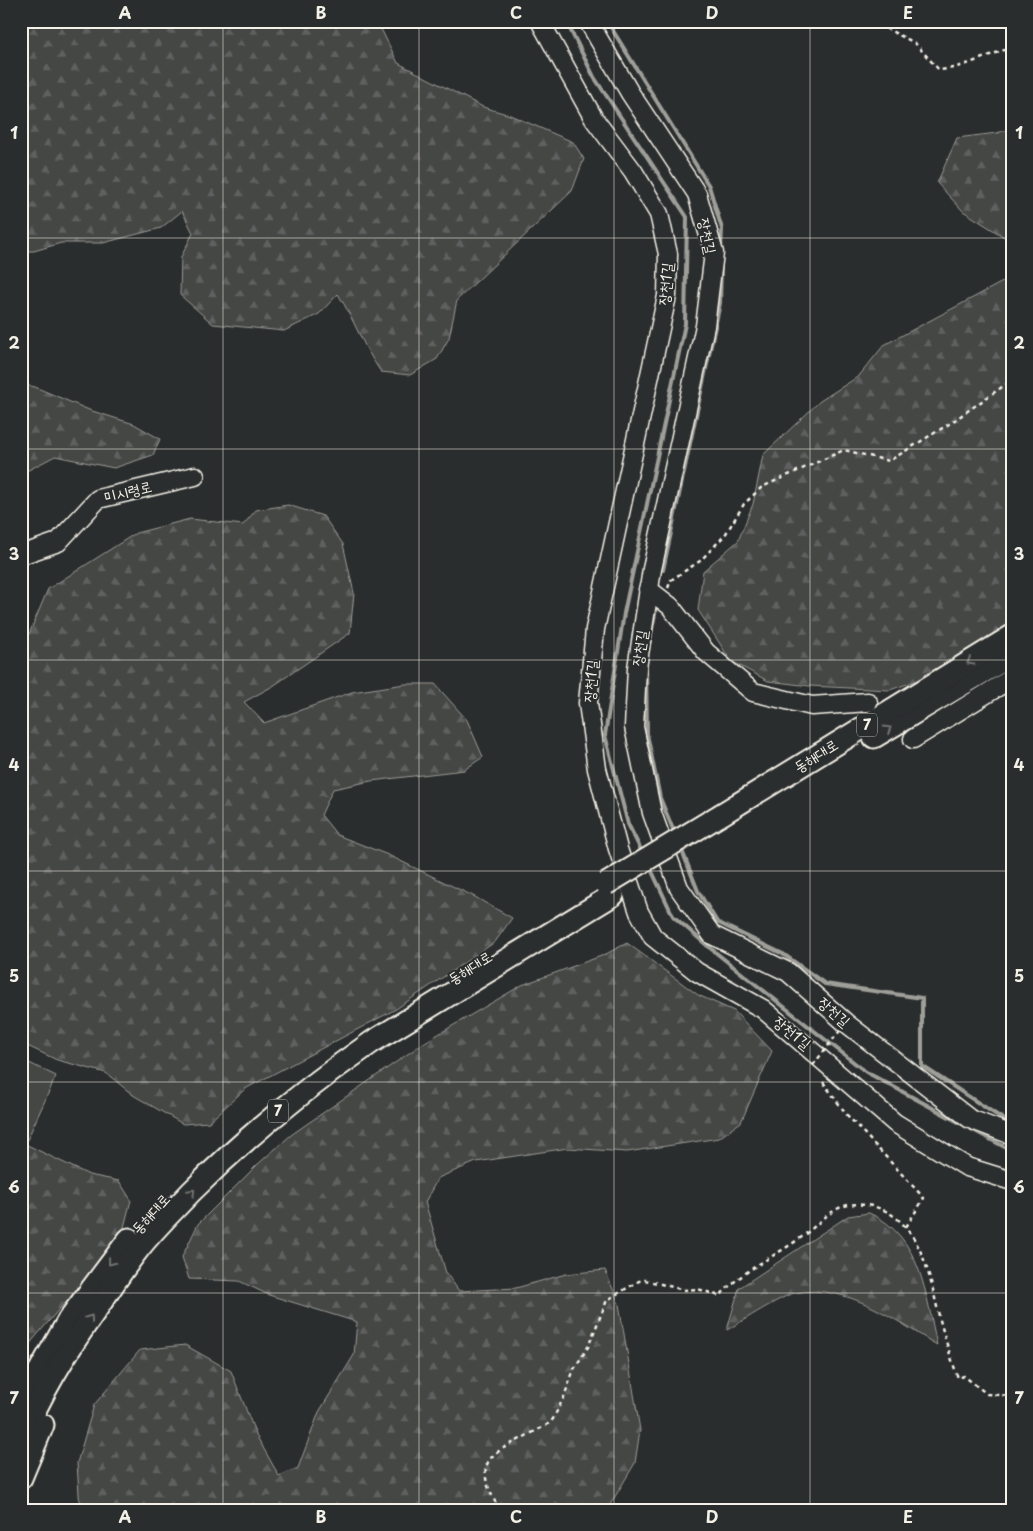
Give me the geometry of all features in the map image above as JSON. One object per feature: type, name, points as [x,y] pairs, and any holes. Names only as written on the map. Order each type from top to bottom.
[{"type":"main road","name":"동해대로","points":[[21,1403],[65,1342],[138,1249],[217,1166],[270,1117],[372,1042],[1012,636]]},
{"type":"main road","name":"동해대로","points":[[724,820],[1012,655]]},
{"type":"main road","name":"동해대로","points":[[21,1441],[52,1378],[65,1342]]},
{"type":"main road","points":[[21,1379],[65,1342]]},
{"type":"main road","points":[[21,1478],[63,1377],[65,1342]]},
{"type":"street","name":"장천1길","points":[[540,21],[594,119],[633,171],[659,214],[668,254],[667,296],[595,629],[588,703],[597,769],[618,849],[639,912],[653,937],[697,972],[763,1010],[896,1123],[967,1167],[1012,1181]]},
{"type":"street","name":"장천길","points":[[588,21],[630,93],[697,194],[714,253],[705,326],[648,589],[637,668],[634,727],[652,812],[679,888],[712,934],[788,972],[846,1023],[970,1119],[1012,1136]]},
{"type":"street","name":"미시령로","points":[[21,555],[58,542],[98,499],[195,476]]},
{"type":"street","points":[[648,589],[664,601],[706,652],[753,692],[812,706],[868,702]]},
{"type":"street","points":[[913,739],[1012,678]]},
{"type":"path","points":[[871,21],[915,43],[939,70],[970,64],[994,52],[1012,48]]},
{"type":"path","points":[[664,601],[671,580],[700,561],[724,536],[744,504],[762,488],[844,450],[889,462],[949,424],[1012,380]]},
{"type":"path","points":[[817,1072],[813,1065],[846,1023]]},
{"type":"path","points":[[821,1079],[847,1116],[924,1198],[906,1227]]},
{"type":"path","points":[[500,1510],[486,1483],[485,1467],[488,1459],[498,1449],[526,1438],[548,1425],[611,1296],[639,1281],[645,1280],[684,1290],[698,1289],[720,1296],[743,1272],[777,1254],[839,1208],[853,1204],[880,1208],[894,1216],[906,1227],[920,1248],[932,1281],[948,1352],[958,1378],[964,1376],[987,1394],[1012,1396]]},
{"type":"green space","points":[[21,21],[377,21],[398,63],[483,107],[510,115],[573,142],[584,159],[572,191],[457,300],[449,338],[437,359],[410,375],[381,372],[338,294],[319,314],[284,331],[213,324],[180,295],[181,257],[193,233],[182,211],[161,228],[103,243],[61,243],[34,251],[21,251]]},
{"type":"green space","points":[[1012,128],[1012,242],[963,211],[937,183],[957,138],[997,133]]},
{"type":"green space","points":[[1012,277],[1012,627],[935,674],[890,690],[810,686],[768,681],[731,661],[698,610],[703,571],[738,541],[753,504],[763,455],[820,401],[859,376],[884,345]]},
{"type":"green space","points":[[21,384],[35,387],[89,410],[134,424],[160,439],[153,455],[114,468],[55,456],[21,474]]},
{"type":"green space","points":[[288,505],[323,516],[343,544],[354,593],[350,633],[273,686],[244,702],[264,723],[352,692],[405,684],[435,684],[467,720],[483,757],[464,770],[371,781],[333,789],[321,815],[337,835],[388,855],[475,897],[512,918],[495,942],[396,1009],[245,1089],[209,1122],[183,1124],[133,1095],[106,1073],[57,1060],[21,1043],[21,646],[24,646],[48,589],[136,533],[190,519],[243,525],[256,510]]},
{"type":"green space","points":[[627,943],[698,995],[734,1011],[772,1051],[741,1122],[719,1138],[627,1152],[568,1148],[476,1162],[438,1178],[425,1202],[446,1273],[459,1291],[516,1288],[566,1274],[605,1270],[619,1304],[640,1430],[635,1463],[607,1510],[80,1510],[77,1463],[94,1405],[140,1350],[185,1345],[231,1371],[256,1435],[279,1476],[298,1468],[319,1412],[354,1355],[357,1322],[269,1295],[239,1281],[189,1279],[182,1257],[198,1224],[257,1165],[291,1135],[425,1042],[522,985],[604,955]]},
{"type":"green space","points":[[21,1059],[56,1076],[27,1140],[21,1137]]},
{"type":"green space","points":[[21,1142],[89,1175],[119,1181],[131,1200],[123,1231],[89,1282],[60,1308],[21,1354]]},
{"type":"green space","points":[[869,1213],[886,1223],[900,1236],[910,1252],[924,1288],[937,1345],[887,1315],[852,1298],[834,1293],[815,1291],[789,1295],[727,1330],[739,1288],[848,1216]]},
{"type":"waterway","points":[[566,21],[594,77],[687,217],[685,324],[624,613],[605,735],[628,824],[643,854]]},
{"type":"waterway","points":[[607,21],[709,186],[722,229],[721,250]]},
{"type":"waterway","points":[[663,570],[720,303],[721,265]]},
{"type":"waterway","points":[[649,644],[656,609]]},
{"type":"waterway","points":[[646,666],[647,734],[660,798],[675,834]]},
{"type":"waterway","points":[[681,848],[698,891],[717,922],[783,954],[825,984],[922,998],[922,1066],[1012,1125]]},
{"type":"waterway","points":[[649,865],[673,916],[710,948],[866,1072],[1012,1151]]}]
